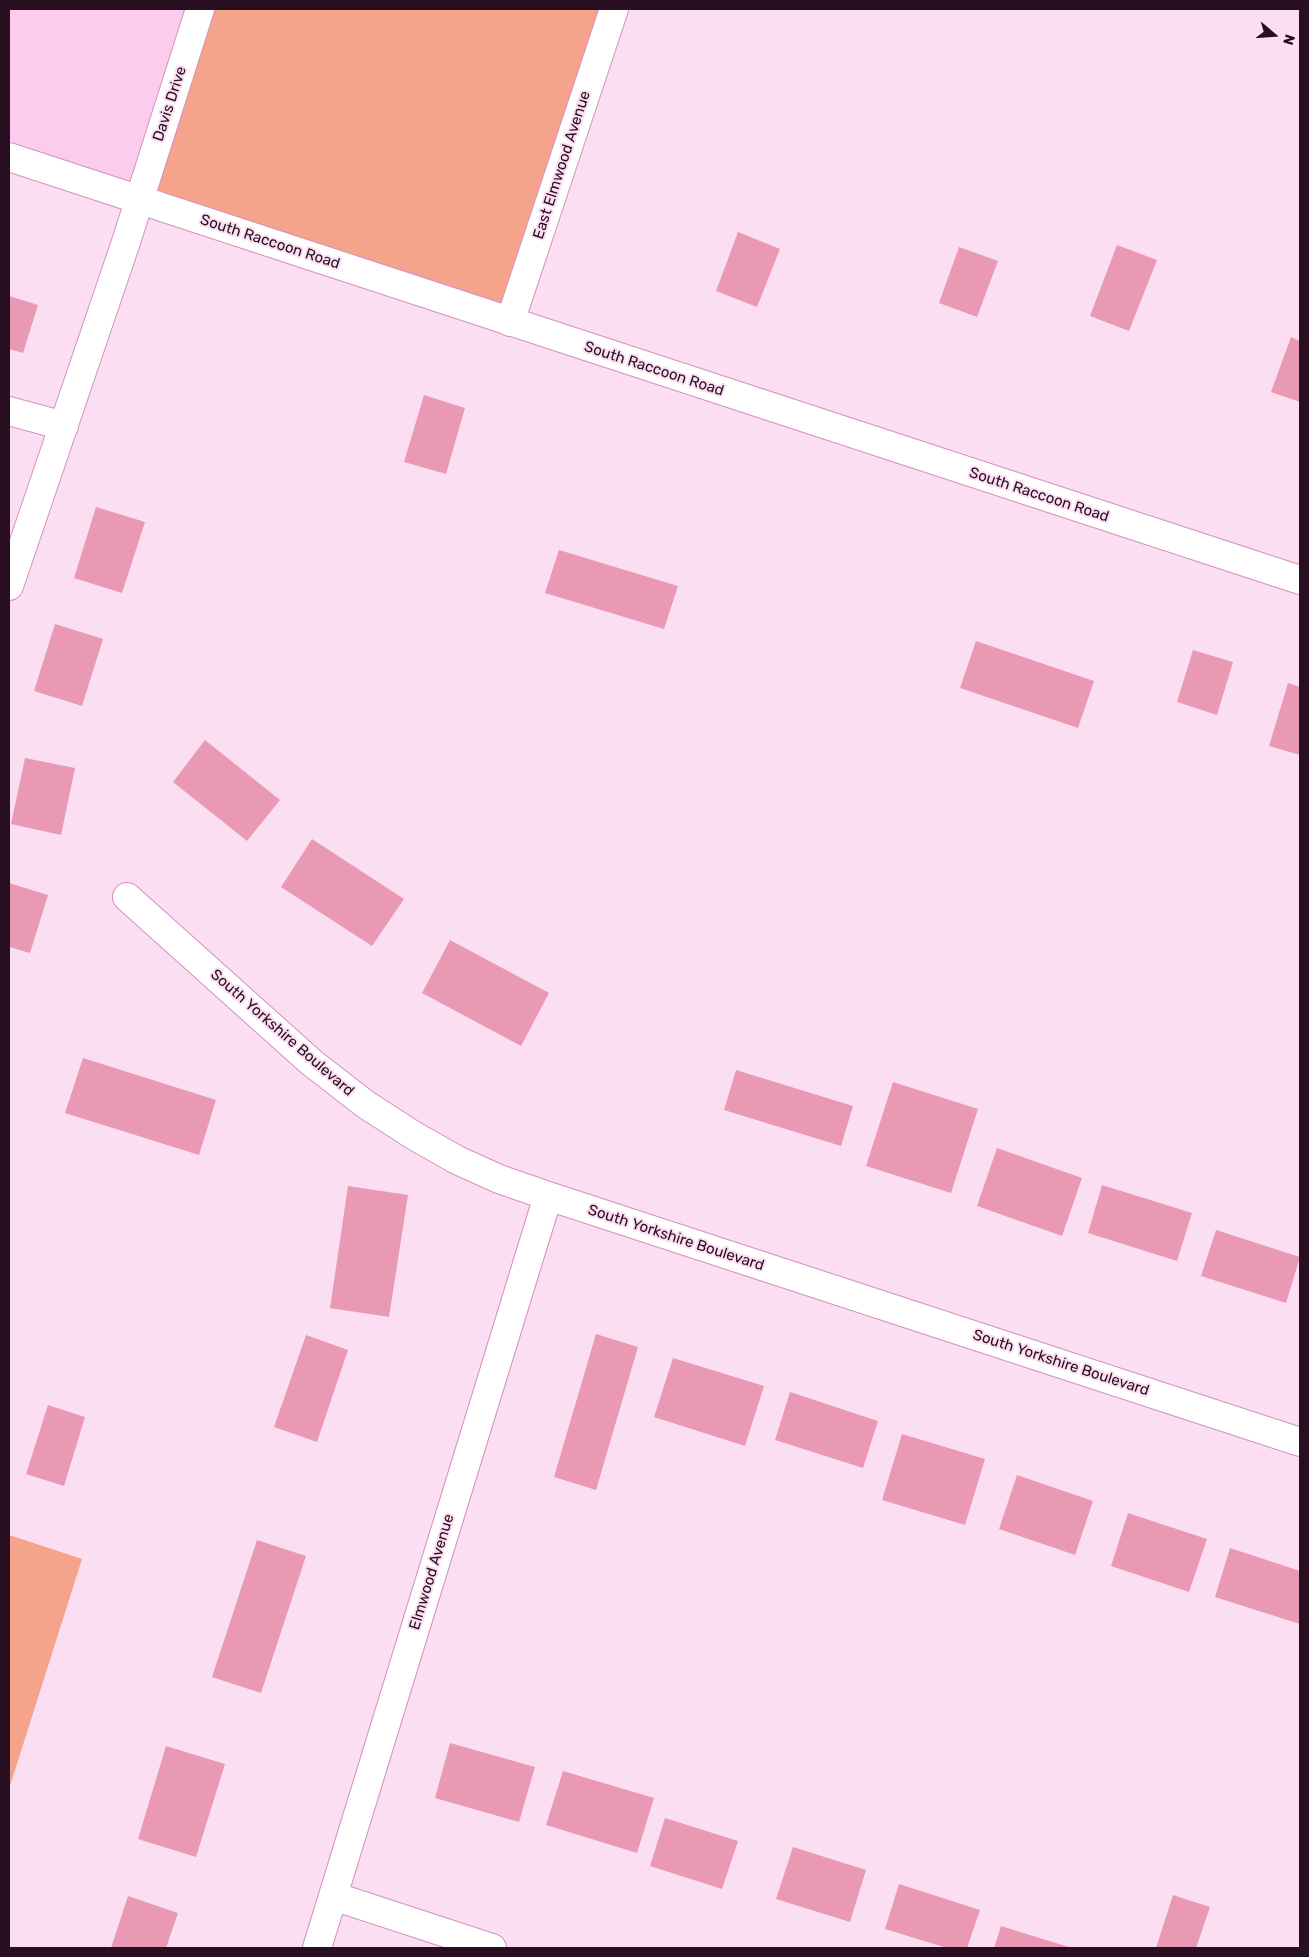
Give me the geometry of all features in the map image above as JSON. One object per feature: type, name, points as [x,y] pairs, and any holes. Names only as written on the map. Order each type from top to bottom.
[{"type":"street","name":"Davis Drive","points":[[9,586],[139,200],[200,9]]},
{"type":"street","name":"East Elmwood Avenue","points":[[510,322],[614,9]]},
{"type":"street","name":"South Raccoon Road","points":[[9,157],[1300,580]]},
{"type":"street","points":[[9,411],[64,426]]},
{"type":"street","name":"South Yorkshire Boulevard","points":[[126,896],[311,1062],[365,1104],[413,1135],[457,1160],[499,1179],[548,1196],[1300,1442]]},
{"type":"street","name":"Elmwood Avenue","points":[[317,1948],[548,1196]]},
{"type":"street","points":[[333,1896],[492,1948]]},
{"type":"shaded area","points":[[9,9],[200,9],[139,199],[9,157]]},
{"type":"shaded area","points":[[200,9],[614,9],[510,322],[139,199]]},
{"type":"shaded area","points":[[9,1535],[82,1559],[9,1789]]},
{"type":"building","points":[[738,232],[780,249],[757,307],[716,291]]},
{"type":"building","points":[[1117,245],[1157,260],[1129,331],[1090,316]]},
{"type":"building","points":[[959,247],[998,261],[977,317],[939,303]]},
{"type":"building","points":[[9,296],[38,305],[23,353],[9,349]]},
{"type":"building","points":[[1291,337],[1300,341],[1300,402],[1271,392]]},
{"type":"building","points":[[424,395],[465,408],[446,474],[404,462]]},
{"type":"building","points":[[96,507],[145,522],[122,593],[74,578]]},
{"type":"building","points":[[559,550],[678,586],[664,629],[545,593]]},
{"type":"building","points":[[55,624],[103,639],[82,706],[34,691]]},
{"type":"building","points":[[976,641],[1094,681],[1078,728],[960,688]]},
{"type":"building","points":[[1193,650],[1233,662],[1217,715],[1177,702]]},
{"type":"building","points":[[1288,683],[1300,687],[1300,755],[1269,746]]},
{"type":"building","points":[[205,740],[280,800],[247,841],[173,782]]},
{"type":"building","points":[[25,758],[75,768],[61,835],[11,824]]},
{"type":"building","points":[[312,839],[404,899],[372,946],[281,887]]},
{"type":"building","points":[[9,883],[48,895],[30,953],[9,947]]},
{"type":"building","points":[[450,940],[549,993],[521,1046],[422,993]]},
{"type":"building","points":[[83,1058],[216,1100],[199,1155],[65,1113]]},
{"type":"building","points":[[736,1070],[853,1106],[841,1146],[724,1110]]},
{"type":"building","points":[[893,1082],[978,1109],[951,1193],[866,1166]]},
{"type":"building","points":[[997,1148],[1082,1178],[1062,1236],[977,1206]]},
{"type":"building","points":[[1102,1185],[1192,1213],[1177,1261],[1088,1233]]},
{"type":"building","points":[[348,1186],[408,1195],[389,1317],[330,1308]]},
{"type":"building","points":[[1216,1230],[1300,1257],[1286,1303],[1201,1276]]},
{"type":"building","points":[[596,1334],[638,1347],[596,1490],[554,1477]]},
{"type":"building","points":[[306,1335],[348,1350],[317,1442],[274,1427]]},
{"type":"building","points":[[673,1358],[764,1386],[745,1446],[654,1417]]},
{"type":"building","points":[[790,1392],[878,1421],[863,1468],[775,1440]]},
{"type":"building","points":[[48,1405],[85,1417],[64,1486],[26,1474]]},
{"type":"building","points":[[902,1434],[985,1459],[965,1525],[882,1500]]},
{"type":"building","points":[[1017,1475],[1093,1501],[1075,1555],[999,1529]]},
{"type":"building","points":[[1128,1513],[1207,1539],[1189,1592],[1111,1566]]},
{"type":"building","points":[[257,1540],[306,1556],[261,1693],[212,1677]]},
{"type":"building","points":[[1230,1548],[1300,1571],[1300,1624],[1215,1597]]},
{"type":"building","points":[[450,1743],[535,1767],[519,1822],[435,1798]]},
{"type":"building","points":[[166,1746],[225,1764],[196,1857],[138,1839]]},
{"type":"building","points":[[563,1771],[654,1798],[637,1853],[546,1825]]},
{"type":"building","points":[[665,1818],[738,1841],[722,1889],[650,1866]]},
{"type":"building","points":[[793,1847],[866,1870],[850,1922],[776,1899]]},
{"type":"building","points":[[899,1884],[980,1910],[967,1948],[947,1948],[885,1929]]},
{"type":"building","points":[[1173,1895],[1210,1907],[1196,1948],[1156,1948]]},
{"type":"building","points":[[128,1896],[178,1913],[166,1948],[111,1948]]},
{"type":"building","points":[[1001,1926],[1072,1948],[994,1948]]}]
